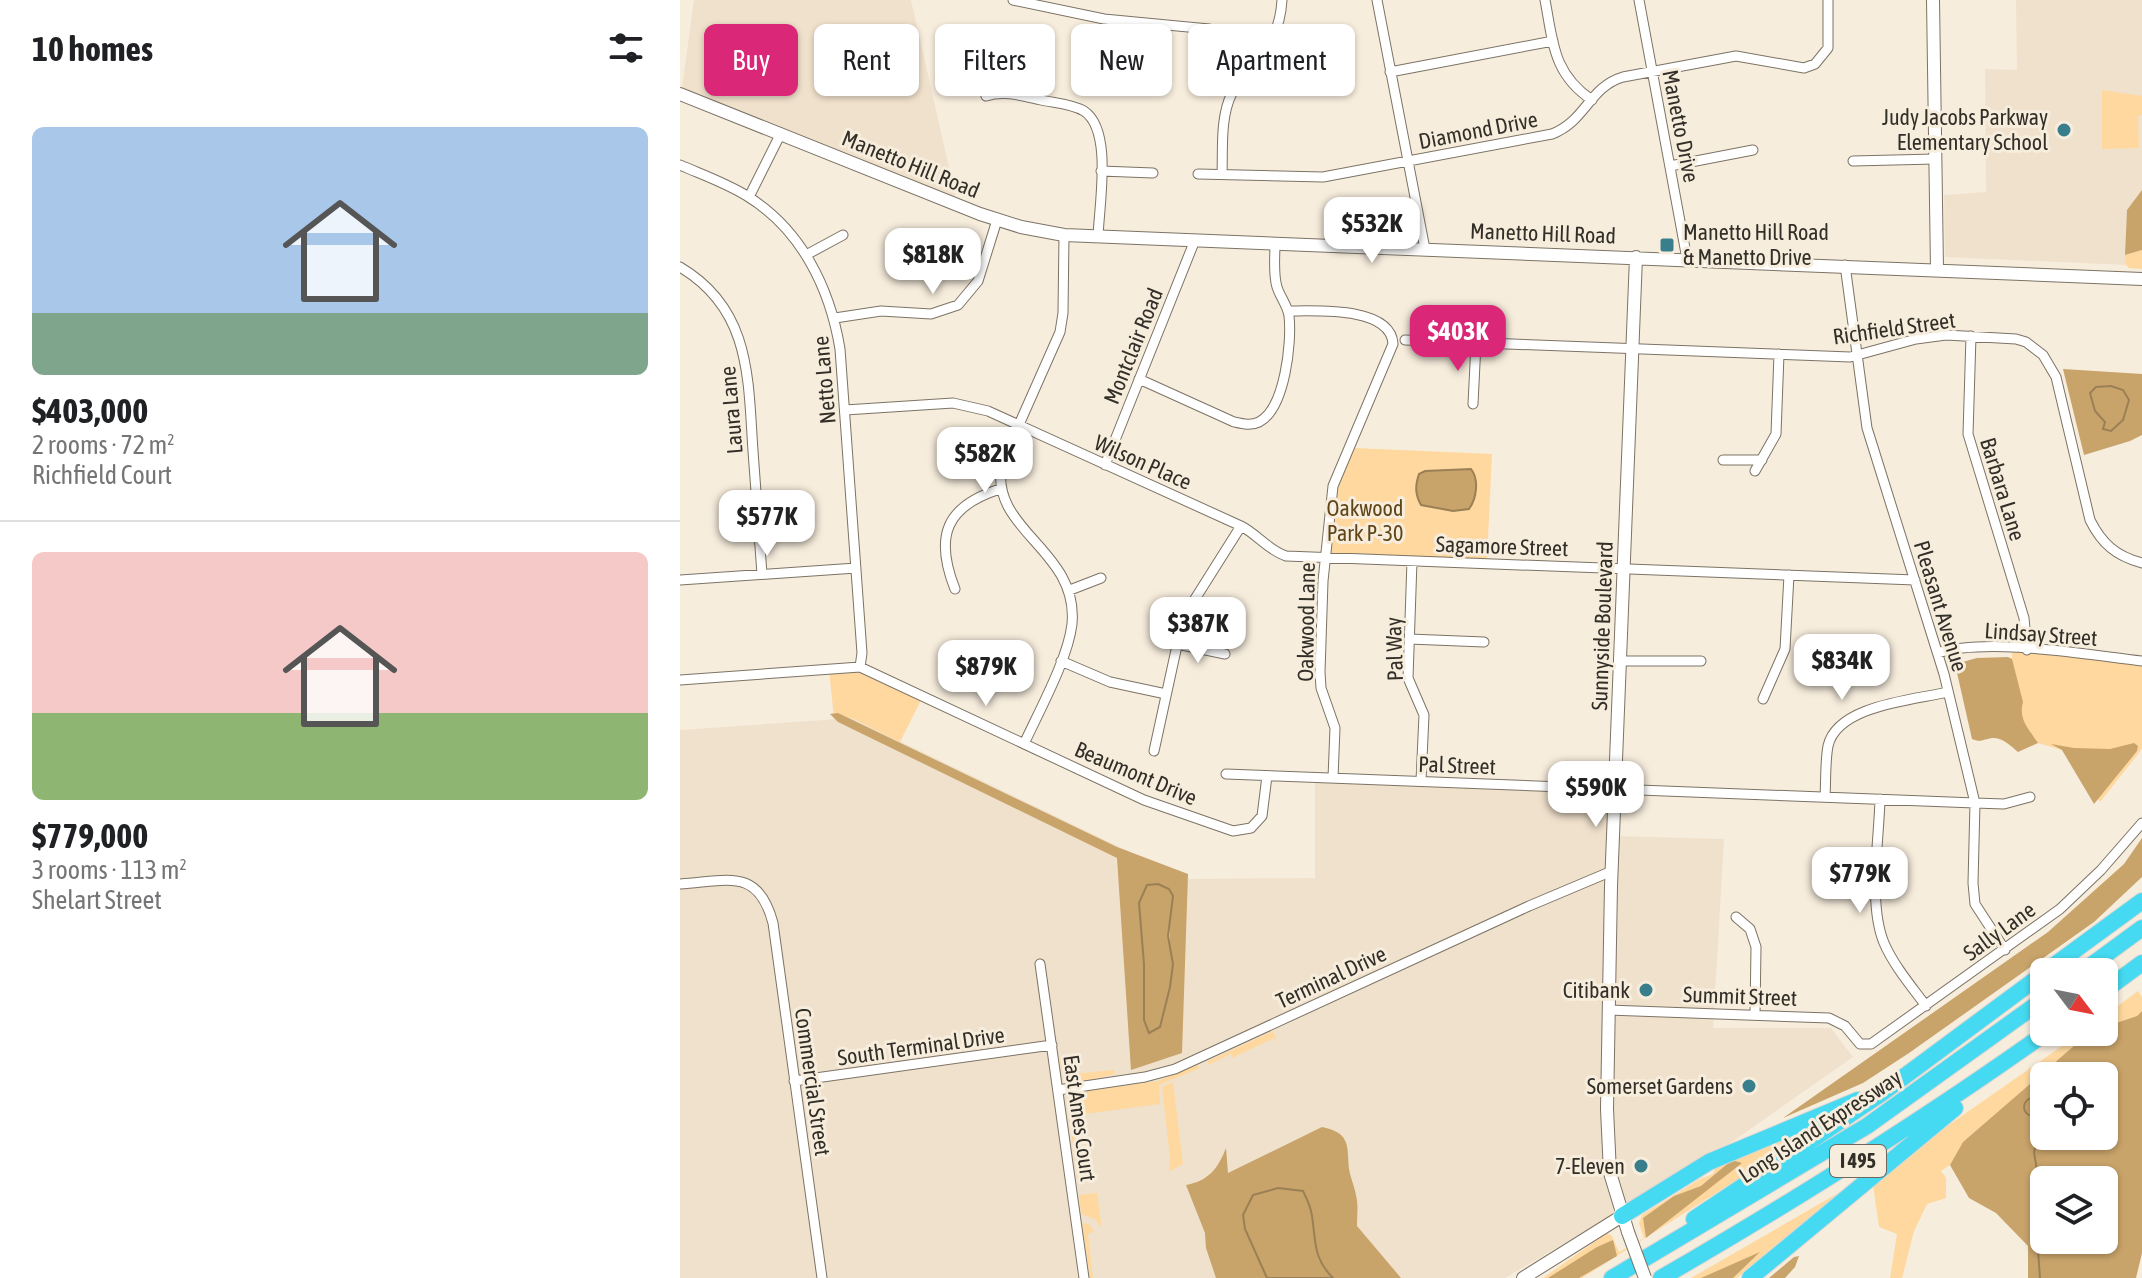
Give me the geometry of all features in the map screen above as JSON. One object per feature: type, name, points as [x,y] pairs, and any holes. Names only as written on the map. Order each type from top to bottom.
[{"type":"highway","points":[[2063,958],[2142,890]]},
{"type":"highway","points":[[2063,958],[2142,901]]},
{"type":"highway","points":[[2101,958],[2142,928]]},
{"type":"highway","points":[[2118,981],[2142,963]]},
{"type":"highway","points":[[1664,1247],[1685,1224],[1882,1093],[2030,982]]},
{"type":"highway","name":"Long Island Expressway","points":[[1612,1278],[1867,1126],[2030,1009]]},
{"type":"highway","name":"I 495","points":[[1661,1278],[1788,1205],[1880,1147],[2030,1044]]},
{"type":"highway","points":[[1750,1278],[2031,1046]]},
{"type":"highway","points":[[1625,1224],[1709,1162],[1855,1101],[1882,1093]]},
{"type":"main road","points":[[1933,0],[1937,269]]},
{"type":"main road","name":"Manetto Hill Road","points":[[680,94],[997,220],[1064,235],[2142,279]]},
{"type":"main road","name":"Sunnyside Boulevard","points":[[1636,257],[1612,871],[1608,1146],[1610,1173],[1645,1278]]},
{"type":"main road","points":[[1523,1278],[1625,1224]]},
{"type":"street","points":[[1013,0],[1104,19],[1188,27]]},
{"type":"street","points":[[1277,24],[1282,0]]},
{"type":"street","points":[[1377,0],[1425,249]]},
{"type":"street","points":[[1545,0],[1555,52],[1567,78],[1592,100]]},
{"type":"street","name":"Manetto Drive","points":[[1639,0],[1687,259]]},
{"type":"street","name":"Diamond Drive","points":[[1198,174],[1323,177],[1552,134],[1573,123],[1609,81],[1736,56],[1804,68],[1815,64],[1828,48],[1828,0]]},
{"type":"street","points":[[1390,72],[1553,41]]},
{"type":"street","points":[[1020,96],[1084,111],[1099,129],[1098,237]]},
{"type":"street","points":[[1222,174],[1224,127],[1232,96]]},
{"type":"street","points":[[749,197],[781,133]]},
{"type":"street","points":[[1670,166],[1753,150]]},
{"type":"street","points":[[1853,161],[1935,159]]},
{"type":"street","name":"Netto Lane","points":[[680,165],[749,197],[781,224],[806,255],[824,288],[835,318],[845,410],[862,653],[860,667]]},
{"type":"street","points":[[1101,171],[1153,173]]},
{"type":"street","points":[[835,318],[881,311],[931,314],[958,305],[978,281],[997,220]]},
{"type":"street","points":[[806,255],[843,235]]},
{"type":"street","points":[[1024,744],[1069,642],[1072,622],[1070,590],[1059,569],[1007,508],[1000,489],[1002,463],[1060,332],[1064,235]]},
{"type":"street","name":"Montclair Road","points":[[1105,465],[1195,240]]},
{"type":"street","points":[[1139,379],[1247,425],[1258,422],[1273,407],[1284,381],[1290,321],[1277,288],[1275,243]]},
{"type":"street","name":"Pleasant Avenue","points":[[1845,265],[1867,428],[1938,653],[1975,803],[1973,896],[1979,913],[2005,950]]},
{"type":"street","name":"Laura Lane","points":[[680,267],[694,275],[719,299],[730,316],[745,357],[762,574]]},
{"type":"street","name":"Oakwood Lane","points":[[1288,311],[1374,319],[1391,333],[1393,344],[1333,486],[1325,557],[1320,672],[1321,688],[1335,728],[1333,778]]},
{"type":"street","name":"Richfield Street","points":[[1405,340],[1859,356],[1916,339],[1946,335],[2026,342],[2050,363],[2056,377],[2090,520],[2098,536],[2108,548],[2122,557],[2142,563]]},
{"type":"street","name":"Barbara Lane","points":[[1971,336],[1968,434],[2022,609],[2027,629],[2027,650]]},
{"type":"street","points":[[1473,404],[1476,343]]},
{"type":"street","points":[[1755,471],[1776,434],[1779,354]]},
{"type":"street","name":"Wilson Place","points":[[845,410],[953,403],[988,411],[1241,526]]},
{"type":"street","points":[[1723,460],[1762,460]]},
{"type":"street","points":[[955,589],[945,556],[951,522],[976,496],[1000,489]]},
{"type":"street","points":[[1154,751],[1183,618],[1241,526]]},
{"type":"street","name":"Sagamore Street","points":[[1241,526],[1279,553],[1325,557],[1915,580]]},
{"type":"street","name":"Pal Way","points":[[1412,561],[1408,678],[1424,715],[1421,781]]},
{"type":"street","points":[[680,580],[856,568]]},
{"type":"street","points":[[1763,699],[1785,649],[1789,575]]},
{"type":"street","points":[[1070,590],[1101,578]]},
{"type":"street","points":[[1409,639],[1484,642]]},
{"type":"street","points":[[1177,644],[1225,654]]},
{"type":"street","name":"Lindsay Street","points":[[1938,653],[1972,647],[2142,661]]},
{"type":"street","points":[[1061,661],[1110,682],[1166,694]]},
{"type":"street","points":[[1621,661],[1701,661]]},
{"type":"street","name":"Beaumont Drive","points":[[680,680],[860,667],[1144,800],[1233,831],[1243,831],[1259,821],[1265,804],[1267,776]]},
{"type":"street","points":[[1825,797],[1828,747],[1841,723],[1859,713],[1948,692]]},
{"type":"street","name":"Pal Street","points":[[1226,774],[2004,804],[2030,797]]},
{"type":"street","points":[[1880,799],[1879,929],[1893,960],[1926,1006]]},
{"type":"street","name":"Sally Lane","points":[[1860,1044],[1879,1040],[2060,909],[2084,888],[2142,823]]},
{"type":"street","name":"Terminal Drive","points":[[1058,1090],[1145,1077],[1175,1069],[1612,871]]},
{"type":"street","name":"Commercial Street","points":[[680,884],[734,880],[748,884],[762,894],[773,923],[822,1278]]},
{"type":"street","points":[[1736,917],[1750,929],[1756,947],[1755,1015]]},
{"type":"street","name":"East Ames Court","points":[[1040,964],[1084,1278]]},
{"type":"street","name":"Summit Street","points":[[1608,1010],[1829,1018],[1845,1026],[1860,1044]]},
{"type":"street","name":"South Terminal Drive","points":[[794,1081],[1052,1045]]},
{"type":"shaded area","points":[[694,0],[911,0],[916,24],[814,24],[814,96],[919,96],[919,35],[958,207],[681,95]]},
{"type":"shaded area","name":"Judy Jacobs Parkway Elementary School","points":[[2016,0],[2142,0],[2142,190],[2127,210],[2126,265],[1945,257],[1944,195],[1986,192],[1985,69],[2017,70]]},
{"type":"shaded area","points":[[2142,190],[2142,250],[2125,255],[2127,210]]},
{"type":"shaded area","points":[[2063,369],[2142,374],[2142,435],[2084,455]]},
{"type":"shaded area","points":[[2111,386],[2123,390],[2129,400],[2123,420],[2111,431],[2103,429],[2105,422],[2095,411],[2090,393],[2096,387]]},
{"type":"shaded area","points":[[1471,469],[1476,489],[1469,509],[1453,511],[1421,505],[1416,490],[1419,474],[1425,471]]},
{"type":"shaded area","points":[[1977,658],[2012,659],[2023,702],[2023,719],[2038,743],[2018,752],[1997,738],[1972,739],[1955,664]]},
{"type":"shaded area","points":[[838,713],[1117,847],[1188,874],[1182,1053],[1131,1070],[1117,858],[838,722],[830,714]],"holes":[[[1158,884],[1169,889],[1170,987],[1160,1027],[1144,1020],[1139,903],[1147,885]]]},
{"type":"shaded area","points":[[852,718],[1186,879],[1315,878],[1315,777],[1617,788],[1615,836],[1724,839],[1713,1028],[1831,1028],[1853,1057],[1709,1158],[1505,1278],[680,1278],[680,730]]},
{"type":"shaded area","points":[[2134,743],[2138,746],[2137,751],[2094,804],[2062,750],[2051,744],[2110,749]]},
{"type":"shaded area","points":[[2142,838],[2142,877],[2094,922],[2043,958],[2030,958],[2030,967],[1863,1083],[1783,1118],[2048,932],[2124,864]]},
{"type":"shaded area","points":[[1158,884],[1169,889],[1173,896],[1168,936],[1173,964],[1160,1027],[1149,1033],[1144,1020],[1139,903],[1147,885]]},
{"type":"shaded area","points":[[2142,1011],[2142,1253],[2136,1278],[2028,1278],[2028,1246],[1996,1213],[1969,1198],[1950,1165],[1963,1142],[2030,1084],[2030,1150],[2118,1150],[2118,1062],[2055,1062],[2074,1046],[2118,1046],[2118,1022]]},
{"type":"shaded area","points":[[2030,1099],[2030,1115],[2024,1107]]},
{"type":"shaded area","points":[[1322,1127],[1338,1133],[1346,1142],[1356,1197],[1357,1226],[1401,1278],[1216,1278],[1206,1248],[1205,1233],[1186,1185],[1211,1173],[1226,1148],[1228,1173]]},
{"type":"shaded area","points":[[1732,1160],[1742,1163],[1646,1238],[1643,1218],[1674,1196],[1701,1186]]},
{"type":"shaded area","points":[[1278,1188],[1303,1191],[1311,1209],[1319,1256],[1333,1278],[1267,1278],[1245,1229],[1243,1215],[1253,1195]]},
{"type":"shaded area","points":[[1613,1240],[1617,1256],[1579,1278],[1548,1278],[1597,1247]]},
{"type":"shaded area","points":[[1760,1252],[1733,1278],[1701,1278]]},
{"type":"shaded area","points":[[1799,1256],[1795,1267],[1785,1278],[1769,1278],[1794,1257]]},
{"type":"green space","points":[[2102,90],[2142,96],[2142,115],[2138,116],[2139,148],[2102,149]]},
{"type":"green space","points":[[2142,250],[2142,269],[2129,268],[2125,255]]},
{"type":"green space","name":"Oakwood Park P-30","points":[[1355,448],[1492,454],[1487,559],[1328,554],[1335,487]]},
{"type":"green space","points":[[2012,649],[2142,661],[2142,749],[2100,802],[2062,750],[2038,743],[2013,742]]},
{"type":"green space","points":[[860,667],[923,696],[900,742],[852,718],[834,719],[829,669]]},
{"type":"green space","points":[[2138,991],[2142,997],[2142,1011],[2118,1022],[2118,1006]]},
{"type":"green space","points":[[1273,1031],[1278,1044],[1274,1038],[1232,1058],[1231,1054],[1208,1065],[1208,1061]]},
{"type":"green space","points":[[2062,1046],[2074,1046],[2055,1062],[2039,1062]]},
{"type":"green space","points":[[1077,1056],[1079,1065],[1072,1067],[1074,1074],[1114,1070],[1115,1074],[1081,1082],[1072,1081],[1061,1071],[1060,1058]]},
{"type":"green space","points":[[1197,1065],[1200,1068],[1159,1085],[1160,1104],[1076,1115],[1084,1183],[1078,1182],[1068,1108],[1072,1098],[1081,1092],[1158,1081]]},
{"type":"green space","points":[[2030,1068],[2030,1084],[1963,1142],[1950,1165],[1941,1171],[1946,1178],[1946,1198],[1927,1204],[1914,1231],[1902,1278],[1890,1278],[1897,1234],[1879,1227],[1873,1185],[1936,1134]]},
{"type":"green space","points":[[1173,1082],[1183,1164],[1169,1172],[1162,1087]]},
{"type":"green space","points":[[1819,1124],[1820,1127],[1582,1278],[1543,1278],[1607,1233],[1612,1236],[1619,1252],[1644,1238],[1639,1223],[1642,1215],[1713,1174],[1715,1168]]},
{"type":"green space","points":[[1840,1192],[1737,1278],[1691,1278]]},
{"type":"green space","points":[[1097,1193],[1102,1228],[1095,1219],[1081,1214],[1079,1195]]},
{"type":"green space","points":[[1082,1223],[1089,1224],[1094,1231],[1088,1234],[1093,1278],[1090,1278]]},
{"type":"waterway","points":[[2034,1150],[2036,1166]]},
{"type":"waterway","points":[[2038,1254],[2040,1278]]},
{"type":"place","name":"Judy Jacobs Parkway Elementary School","points":[[2064,130]]},
{"type":"place","name":"Manetto Hill Road & Manetto Drive","points":[[1667,245]]},
{"type":"place","name":"Citibank","points":[[1646,990]]},
{"type":"place","name":"Somerset Gardens","points":[[1749,1086]]},
{"type":"place","name":"7-Eleven","points":[[1641,1166]]}]
